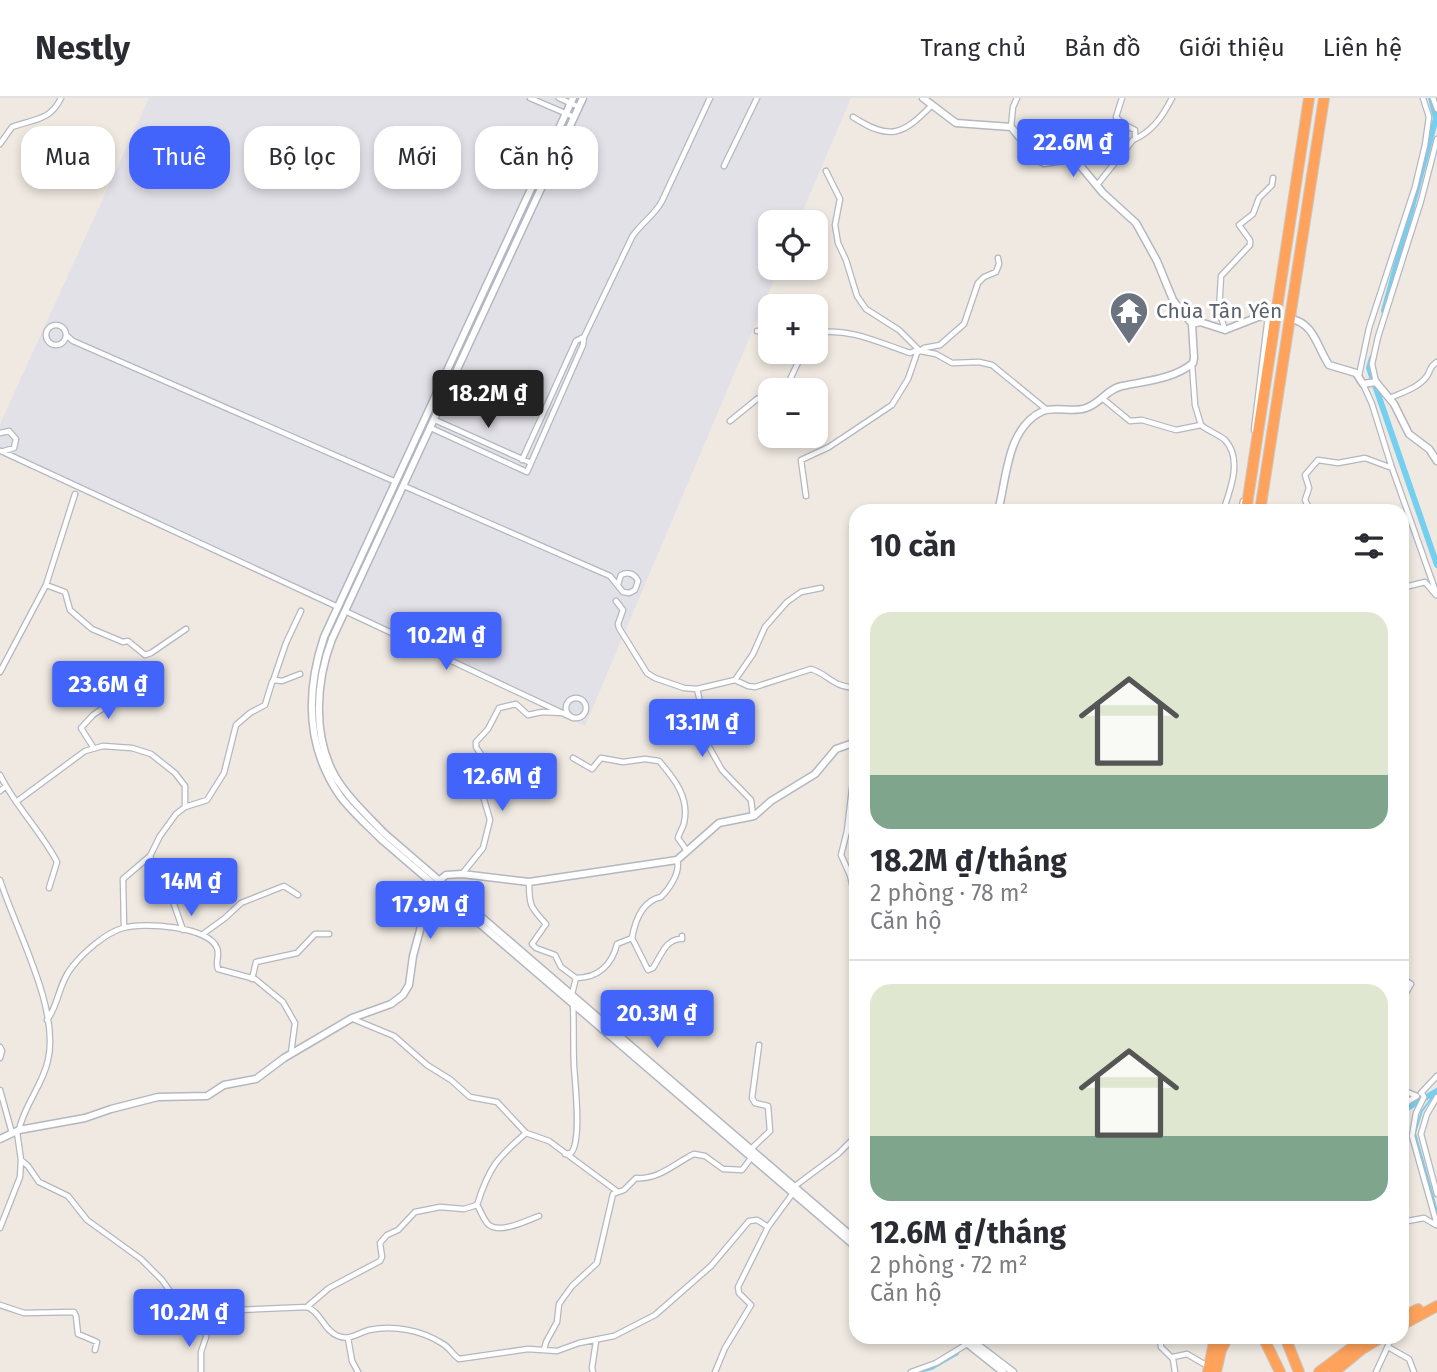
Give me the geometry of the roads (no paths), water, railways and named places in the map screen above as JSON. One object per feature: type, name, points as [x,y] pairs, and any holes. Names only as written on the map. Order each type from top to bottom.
[{"type":"highway","points":[[1244,504],[1308,98]]},
{"type":"highway","points":[[1264,504],[1324,98]]},
{"type":"highway","points":[[1409,1314],[1437,1300]]},
{"type":"highway","points":[[1409,1321],[1437,1306]]},
{"type":"highway","points":[[1208,1368],[1213,1344]]},
{"type":"highway","points":[[1216,1372],[1224,1344]]},
{"type":"highway","points":[[1267,1344],[1282,1372]]},
{"type":"highway","points":[[1272,1344],[1282,1372]]},
{"type":"highway","points":[[1289,1344],[1299,1372]]},
{"type":"highway","points":[[1318,1372],[1355,1344]]},
{"type":"highway","points":[[1334,1372],[1357,1344]]},
{"type":"street","points":[[0,144],[12,127],[36,121],[54,111],[61,98]]},
{"type":"street","points":[[530,98],[574,117]]},
{"type":"street","points":[[559,98],[572,100],[579,107]]},
{"type":"street","points":[[341,609],[404,486],[583,98]]},
{"type":"street","points":[[431,428],[527,472],[583,345],[584,337],[632,237],[638,227],[657,211],[710,98]]},
{"type":"street","points":[[724,166],[757,98]]},
{"type":"street","points":[[923,98],[956,124],[1011,127],[1037,159],[1050,163],[1071,159],[1078,163],[1097,186],[1136,223],[1157,261],[1173,300],[1192,324],[1195,405],[1201,425],[1226,441],[1233,456],[1232,483],[1225,504]]},
{"type":"street","points":[[1011,127],[1017,98]]},
{"type":"street","points":[[1097,186],[1135,138],[1135,130],[1116,117],[1122,98]]},
{"type":"street","points":[[1135,138],[1141,137],[1158,121],[1172,98]]},
{"type":"street","points":[[1359,375],[1369,328],[1415,187],[1425,145],[1429,117],[1423,98]]},
{"type":"street","points":[[1433,98],[1437,109]]},
{"type":"street","points":[[572,100],[396,482],[341,609],[320,679],[320,742],[329,777],[341,797],[381,839],[438,882],[572,995],[607,1030],[751,1158],[794,1190]]},
{"type":"street","points":[[853,117],[876,130],[902,130],[911,126],[932,105]]},
{"type":"street","points":[[1437,139],[1372,364],[1376,382],[1390,398],[1409,434],[1429,449],[1437,461]]},
{"type":"street","points":[[826,171],[839,196],[835,230],[859,301],[871,313],[899,330],[919,350],[936,354],[952,363],[990,363],[1031,394],[1047,410]]},
{"type":"street","points":[[1225,330],[1219,311],[1221,276],[1250,245],[1250,240],[1239,225],[1253,214],[1259,198],[1272,185],[1273,178]]},
{"type":"street","points":[[828,331],[886,342],[910,353],[940,345],[964,324],[978,283],[996,272],[998,258]]},
{"type":"street","points":[[1192,324],[1200,322],[1225,330],[1258,317],[1270,316],[1244,504]]},
{"type":"street","points":[[1264,504],[1293,319],[1309,328],[1329,365],[1352,370],[1365,384],[1404,504]]},
{"type":"street","points":[[64,342],[64,329],[51,326],[46,338],[50,343],[56,345],[74,341]]},
{"type":"street","points":[[66,335],[74,341],[396,482]]},
{"type":"street","points":[[522,460],[576,341],[584,337]]},
{"type":"street","points":[[806,496],[801,460],[829,447],[892,405],[908,379],[919,350]]},
{"type":"street","points":[[1390,398],[1426,378],[1432,365],[1437,362]]},
{"type":"street","points":[[999,504],[1006,466],[1016,440],[1026,426],[1047,410],[1084,409],[1111,389],[1171,375],[1192,364]]},
{"type":"street","points":[[1365,384],[1376,382]]},
{"type":"street","points":[[1102,398],[1130,421],[1142,420],[1179,430],[1201,425]]},
{"type":"street","points":[[730,421],[758,399]]},
{"type":"street","points":[[435,419],[531,463]]},
{"type":"street","points":[[0,433],[12,433],[16,439],[19,459]]},
{"type":"street","points":[[1,450],[11,450],[16,445]]},
{"type":"street","points":[[1429,449],[1437,447]]},
{"type":"street","points":[[1,450],[573,718],[585,713],[585,702],[576,697],[570,699],[561,712]]},
{"type":"street","points":[[1307,504],[1305,500],[1309,488],[1305,475],[1318,460],[1338,463],[1365,458],[1392,468]]},
{"type":"street","points":[[404,486],[610,576],[620,590],[626,593],[637,588],[638,581],[634,575],[627,573],[610,576]]},
{"type":"street","points":[[0,672],[46,585],[75,494]]},
{"type":"street","points":[[1409,518],[1437,595]]},
{"type":"street","points":[[1428,573],[1437,570]]},
{"type":"street","points":[[618,584],[621,575]]},
{"type":"street","points":[[1409,586],[1425,582],[1437,595]]},
{"type":"street","points":[[46,585],[65,592],[70,610],[95,631],[128,641],[145,655],[186,629]]},
{"type":"street","points":[[735,680],[753,654],[765,626],[801,592],[815,587],[821,588]]},
{"type":"street","points":[[616,601],[624,610],[619,628],[647,673],[654,678],[696,689],[735,680],[748,686],[762,686],[811,669],[820,672],[838,686],[849,687]]},
{"type":"street","points":[[124,928],[123,879],[150,856],[171,819],[185,807],[207,800],[224,773],[236,725],[265,705],[286,643],[301,611]]},
{"type":"street","points":[[273,681],[282,681],[300,674]]},
{"type":"street","points":[[696,689],[702,710],[704,738],[722,770],[751,800],[753,816]]},
{"type":"street","points":[[93,747],[81,728],[93,715],[118,698]]},
{"type":"street","points":[[462,874],[483,848],[490,820],[481,784],[482,756],[476,742],[488,729],[499,708],[516,704],[528,715],[561,712]]},
{"type":"street","points":[[566,704],[567,714],[573,718]]},
{"type":"street","points":[[0,1139],[16,1132],[85,1118],[158,1097],[207,1096],[224,1085],[262,1076],[290,1054],[352,1018],[391,1004],[403,995],[408,988],[426,905],[438,882],[448,874],[529,882],[677,860],[719,823],[753,816],[771,801],[815,774],[836,749],[849,744]]},
{"type":"street","points":[[16,802],[93,747],[132,748],[151,754],[182,781],[187,794],[185,807]]},
{"type":"street","points":[[573,758],[592,769],[601,758],[623,762],[645,759],[659,761],[679,787],[685,820],[678,838],[687,851]]},
{"type":"street","points":[[0,775],[16,802],[46,840],[57,862],[48,888]]},
{"type":"street","points":[[0,791],[5,786]]},
{"type":"street","points":[[849,814],[841,855],[849,873]]},
{"type":"street","points":[[150,856],[156,875],[169,890],[183,930]]},
{"type":"street","points":[[677,860],[679,869],[661,897],[651,899],[644,906],[632,938],[648,970],[653,968],[669,942],[682,939],[682,936]]},
{"type":"street","points":[[0,880],[44,996],[49,1045],[47,1064],[16,1132]]},
{"type":"street","points":[[438,882],[573,1003],[751,1149],[849,1240]]},
{"type":"street","points":[[529,882],[535,915],[546,924],[532,944],[555,955],[561,967],[576,978]]},
{"type":"street","points":[[202,934],[241,903],[272,892],[280,886],[298,895]]},
{"type":"street","points":[[47,1020],[53,1011],[60,985],[72,967],[100,942],[124,928],[140,925],[183,930],[202,934],[218,950],[218,969],[252,979],[271,990],[287,1007],[294,1018],[295,1026],[290,1054]]},
{"type":"street","points":[[252,979],[256,962],[297,953],[315,934],[329,934]]},
{"type":"street","points":[[576,978],[600,972],[612,960],[617,944],[632,938]]},
{"type":"street","points":[[572,995],[576,978]]},
{"type":"street","points":[[565,1154],[571,1153],[576,1146],[578,1097],[574,1063],[573,1003]]},
{"type":"street","points":[[352,1018],[394,1036],[426,1065],[452,1080],[470,1097],[497,1102],[526,1133],[540,1137],[618,1192]]},
{"type":"street","points":[[751,1149],[770,1131],[768,1106],[755,1103],[751,1096],[759,1045]]},
{"type":"street","points":[[0,1047],[0,1058]]},
{"type":"street","points":[[1409,1101],[1421,1095],[1437,1076]]},
{"type":"street","points":[[0,1090],[16,1132],[21,1160],[19,1180],[0,1228]]},
{"type":"street","points":[[1409,1092],[1421,1095]]},
{"type":"street","points":[[1421,1095],[1412,1136],[1437,1225]]},
{"type":"street","points":[[1437,1097],[1427,1114],[1421,1134],[1437,1194]]},
{"type":"street","points":[[526,1133],[495,1162],[486,1177],[477,1205],[488,1224],[494,1227],[522,1225],[539,1216]]},
{"type":"street","points":[[715,1372],[724,1348],[751,1305],[739,1293],[738,1287],[768,1227],[794,1190],[849,1143]]},
{"type":"street","points":[[544,1350],[557,1322],[559,1304],[572,1286],[597,1264],[611,1197],[624,1190],[636,1178],[647,1179],[660,1174],[694,1154],[705,1156],[726,1169],[742,1170],[751,1158]]},
{"type":"street","points":[[21,1160],[39,1182],[68,1196],[87,1220],[141,1259],[162,1280],[193,1322],[207,1326],[237,1310],[307,1307],[317,1312],[334,1335],[348,1338],[369,1331],[398,1327],[442,1343],[459,1359],[503,1352],[557,1352],[579,1343],[614,1336],[655,1315],[712,1266],[749,1221],[757,1220],[768,1227]]},
{"type":"street","points":[[307,1307],[329,1288],[380,1261],[380,1243],[398,1230],[411,1214],[436,1208],[461,1209],[477,1205]]},
{"type":"street","points":[[1409,1221],[1426,1219],[1437,1225]]},
{"type":"street","points":[[841,1231],[849,1235]]},
{"type":"street","points":[[0,1305],[24,1313],[74,1312],[77,1333],[97,1342],[95,1350]]},
{"type":"street","points":[[201,1372],[201,1354],[207,1326]]},
{"type":"street","points":[[348,1338],[352,1362],[358,1372]]},
{"type":"street","points":[[593,1372],[596,1341]]},
{"type":"street","points":[[911,1372],[936,1363],[964,1344]]},
{"type":"street","points":[[972,1344],[1003,1372]]},
{"type":"street","points":[[973,1344],[1013,1372]]},
{"type":"street","points":[[1161,1344],[1162,1350],[1172,1357],[1175,1372]]},
{"type":"street","points":[[1376,1372],[1389,1344]]},
{"type":"street","points":[[1388,1347],[1409,1359],[1414,1372]]},
{"type":"street","points":[[1172,1357],[1187,1354],[1208,1368]]},
{"type":"waterway","points":[[1384,311],[1436,118],[1431,98]]},
{"type":"waterway","points":[[1372,358],[1369,368],[1437,565]]},
{"type":"waterway","points":[[1409,1107],[1437,1091]]},
{"type":"waterway","points":[[1436,1092],[1422,1111],[1415,1133],[1437,1211]]},
{"type":"waterway","points":[[919,1372],[932,1369],[958,1354]]},
{"type":"place","name":"Chùa Tân Yên","points":[[1129,345]]}]
